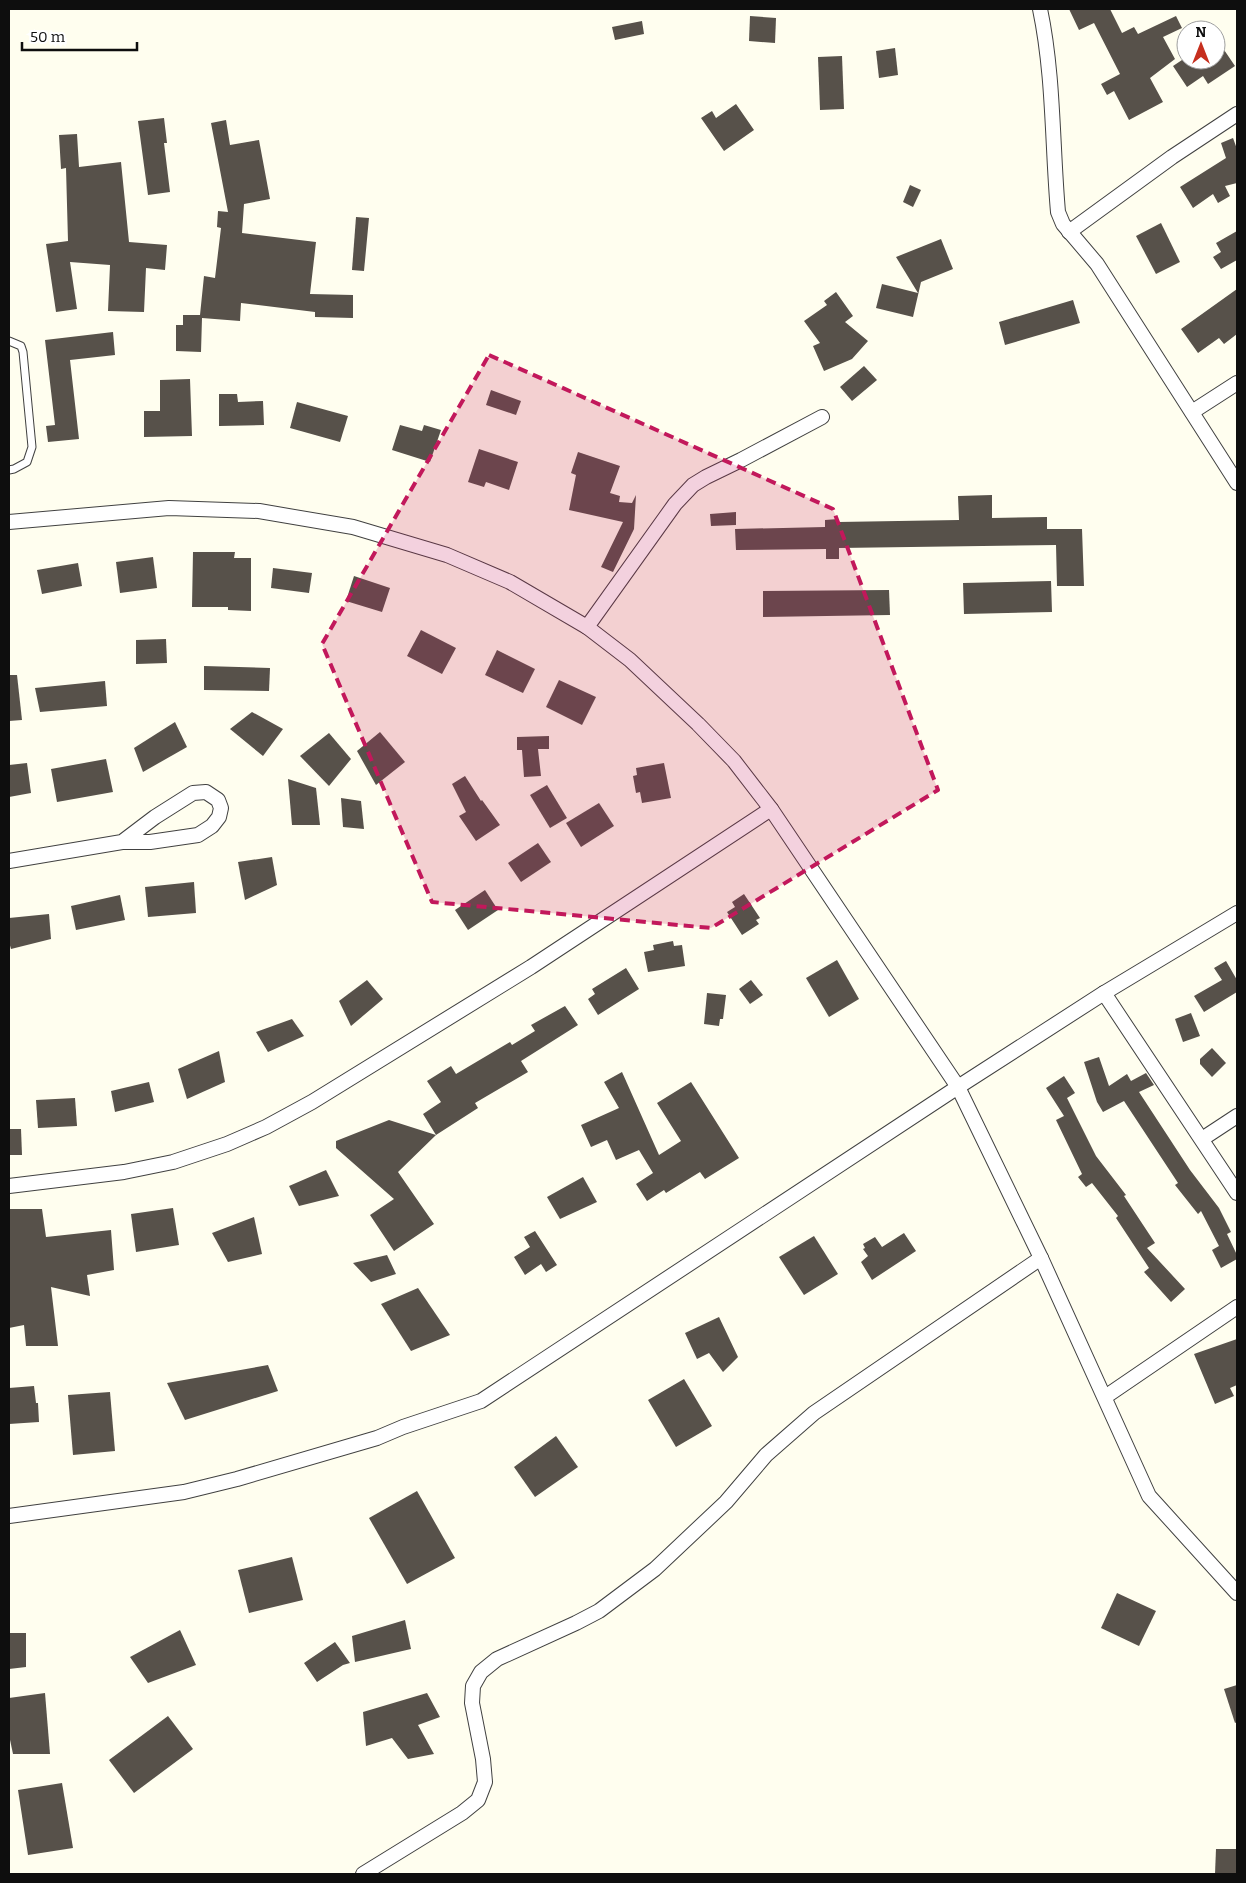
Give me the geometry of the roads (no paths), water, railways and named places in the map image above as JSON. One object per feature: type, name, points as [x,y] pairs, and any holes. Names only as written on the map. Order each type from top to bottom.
[{"type":"street","points":[[1040,9],[1051,85],[1058,212],[1062,224],[1097,264],[1237,483]]},
{"type":"street","points":[[1070,232],[1172,157],[1237,114]]},
{"type":"street","points":[[1192,412],[1237,383]]},
{"type":"street","points":[[587,627],[675,504],[693,485],[822,417]]},
{"type":"street","points":[[9,522],[169,508],[259,511],[353,526],[447,555],[510,582],[587,627],[630,660],[734,761],[772,809],[958,1087],[1041,1258],[1149,1496],[1237,1593]]},
{"type":"street","points":[[9,861],[122,842],[150,842],[198,834],[212,826],[219,817],[221,808],[218,800],[206,792],[193,794],[156,817],[122,842]]},
{"type":"street","points":[[9,1186],[124,1172],[173,1162],[227,1144],[266,1127],[312,1102],[532,967],[772,809]]},
{"type":"street","points":[[9,1516],[139,1499],[202,1488],[377,1438],[403,1427],[481,1401],[958,1087],[1104,993],[1237,913]]},
{"type":"street","points":[[1104,993],[1237,1193]]},
{"type":"street","points":[[1202,1139],[1237,1116]]},
{"type":"street","points":[[363,1874],[462,1813],[478,1800],[485,1782],[483,1759],[472,1703],[474,1686],[481,1672],[497,1659],[599,1611],[662,1562],[726,1502],[766,1455],[814,1413],[1041,1258]]},
{"type":"street","points":[[1104,1397],[1237,1308]]},
{"type":"lane","points":[[9,341],[21,346],[23,352],[32,447],[27,462],[9,470]]}]
